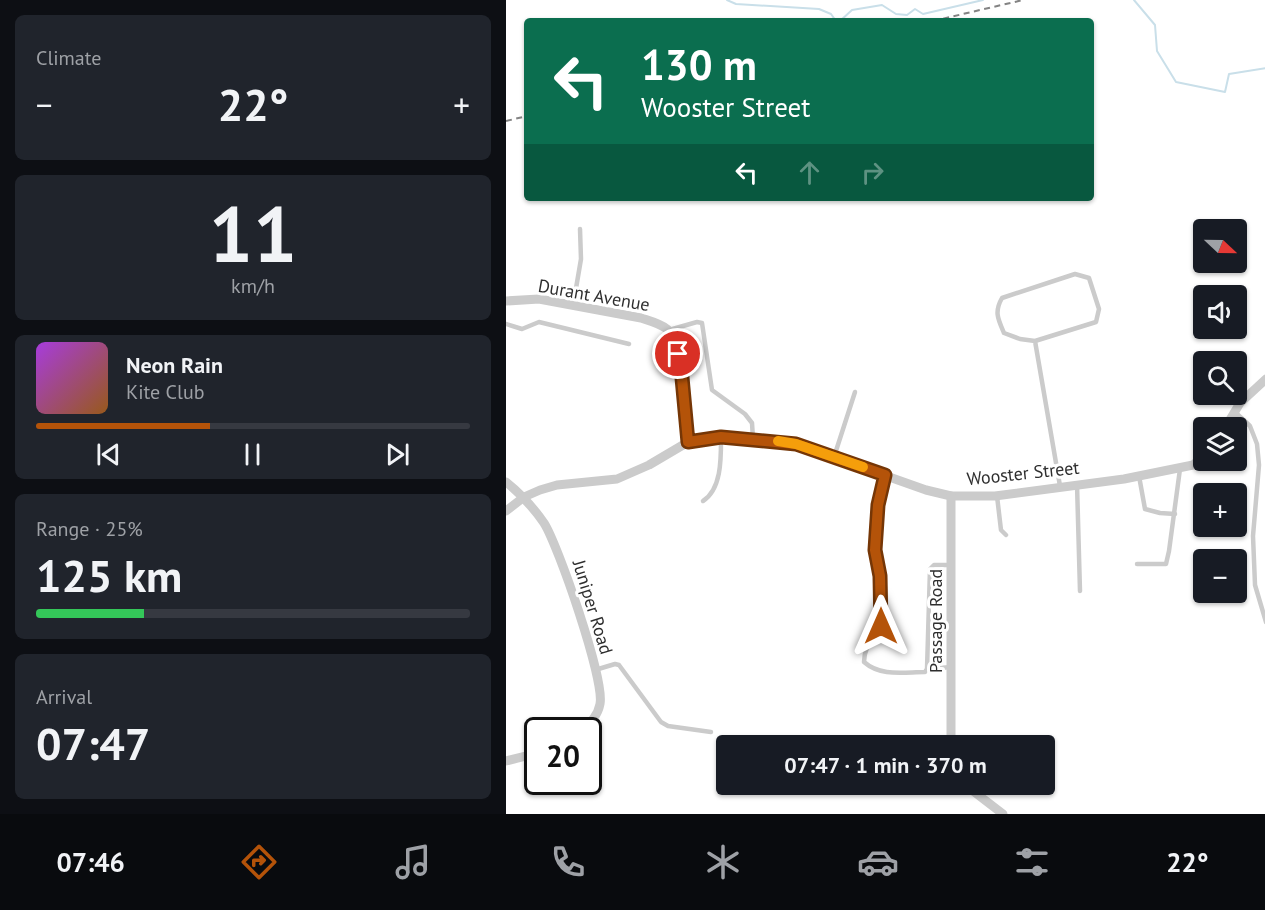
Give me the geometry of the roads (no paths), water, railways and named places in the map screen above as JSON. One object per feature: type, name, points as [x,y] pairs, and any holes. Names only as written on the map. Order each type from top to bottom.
[{"type":"street","name":"Durant Avenue","points":[[506,301],[539,298],[641,318],[669,330],[675,342],[681,367],[688,442]]},
{"type":"street","points":[[1232,417],[1240,404],[1265,379]]},
{"type":"street","name":"Wooster Street","points":[[506,511],[524,497],[557,485],[617,479],[649,465],[688,442],[721,437],[796,444],[926,490],[951,496],[997,496],[1139,476],[1193,465]]},
{"type":"street","name":"Juniper Road","points":[[506,482],[524,497],[544,523],[555,543],[600,688],[601,703],[595,717]]},
{"type":"street","name":"Passage Road","points":[[951,496],[951,735]]},
{"type":"street","points":[[506,761],[524,756]]},
{"type":"street","points":[[979,795],[1004,814]]},
{"type":"lane","points":[[574,306],[581,259],[580,229]]},
{"type":"lane","points":[[1075,274],[1089,278],[1099,309],[1096,322],[1035,341],[1020,339],[1004,333],[999,322],[997,308],[1002,298],[1075,274]]},
{"type":"lane","points":[[669,330],[697,321],[702,323],[712,390],[745,414],[752,423],[753,439]]},
{"type":"lane","points":[[506,324],[522,329],[539,322],[629,344]]},
{"type":"lane","points":[[1035,341],[1060,486]]},
{"type":"lane","points":[[834,457],[855,392]]},
{"type":"lane","points":[[1235,412],[1250,426],[1257,444],[1259,465],[1253,536],[1255,585],[1265,622]]},
{"type":"lane","points":[[703,501],[716,486],[721,455],[721,437]]},
{"type":"lane","points":[[1137,564],[1166,564],[1180,469]]},
{"type":"lane","points":[[885,475],[878,505],[875,550],[880,576],[881,626],[868,644],[864,662],[878,672],[925,672],[927,669],[952,667]]},
{"type":"lane","points":[[1139,476],[1145,509],[1175,514]]},
{"type":"lane","points":[[1077,484],[1080,591]]},
{"type":"lane","points":[[997,496],[1001,530],[1006,535]]},
{"type":"lane","points":[[927,669],[930,568],[934,565],[952,565]]},
{"type":"lane","points":[[595,670],[619,664],[661,722],[668,726],[711,732]]},
{"type":"waterway","points":[[727,0],[736,4],[819,9],[831,14],[834,18]]},
{"type":"waterway","points":[[843,18],[852,10],[882,5],[896,14],[907,15],[915,9],[923,14],[983,0]]},
{"type":"waterway","points":[[1134,0],[1155,25],[1157,51],[1176,82],[1225,92],[1229,74],[1266,68]]},
{"type":"railway","points":[[946,18],[1023,0]]},
{"type":"railway","points":[[506,121],[524,117]]}]
